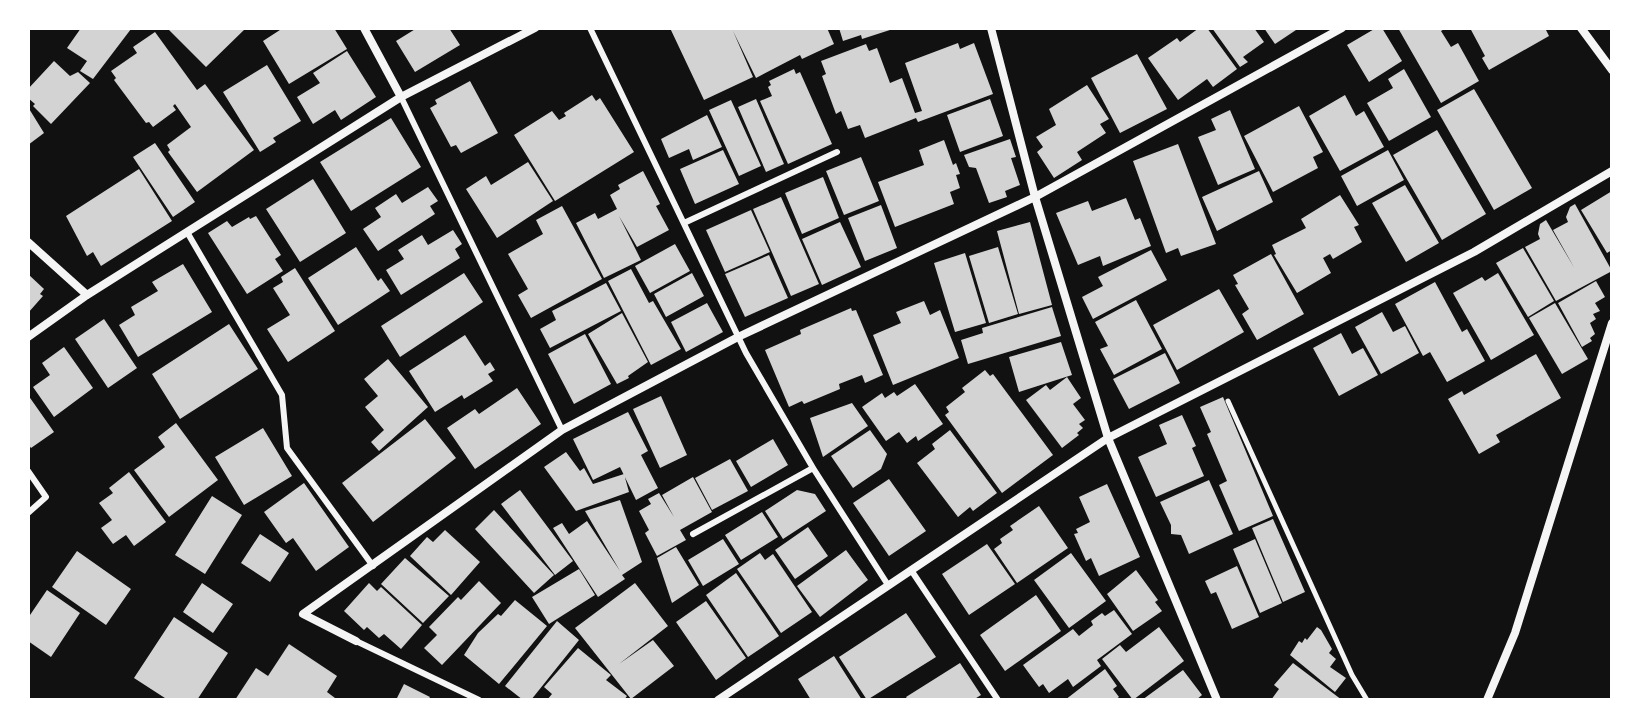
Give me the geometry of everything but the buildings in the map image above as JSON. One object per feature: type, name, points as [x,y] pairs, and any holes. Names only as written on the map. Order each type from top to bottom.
[{"type":"street","points":[[364,28],[401,97]]},
{"type":"street","points":[[28,337],[87,295],[401,97],[535,28]]},
{"type":"street","points":[[991,28],[1035,197],[1108,438],[1217,700]]},
{"type":"street","points":[[356,641],[303,614],[562,430],[738,337],[1035,197],[1342,28]]},
{"type":"street","points":[[1581,28],[1612,70]]},
{"type":"street","points":[[718,700],[1108,438],[1474,252],[1612,171]]},
{"type":"street","points":[[28,242],[87,295]]},
{"type":"street","points":[[1487,700],[1515,633],[1612,323]]},
{"type":"lane","points":[[590,28],[738,337],[813,468],[888,585]]},
{"type":"lane","points":[[401,97],[562,430]]},
{"type":"lane","points":[[684,223],[837,152]]},
{"type":"lane","points":[[187,232],[282,395],[287,448],[373,566]]},
{"type":"lane","points":[[693,534],[813,468]]},
{"type":"lane","points":[[28,471],[46,497],[28,513]]},
{"type":"lane","points":[[911,570],[998,700]]},
{"type":"lane","points":[[356,641],[479,700]]},
{"type":"path","points":[[1220,382],[1352,675],[1367,700]]}]
